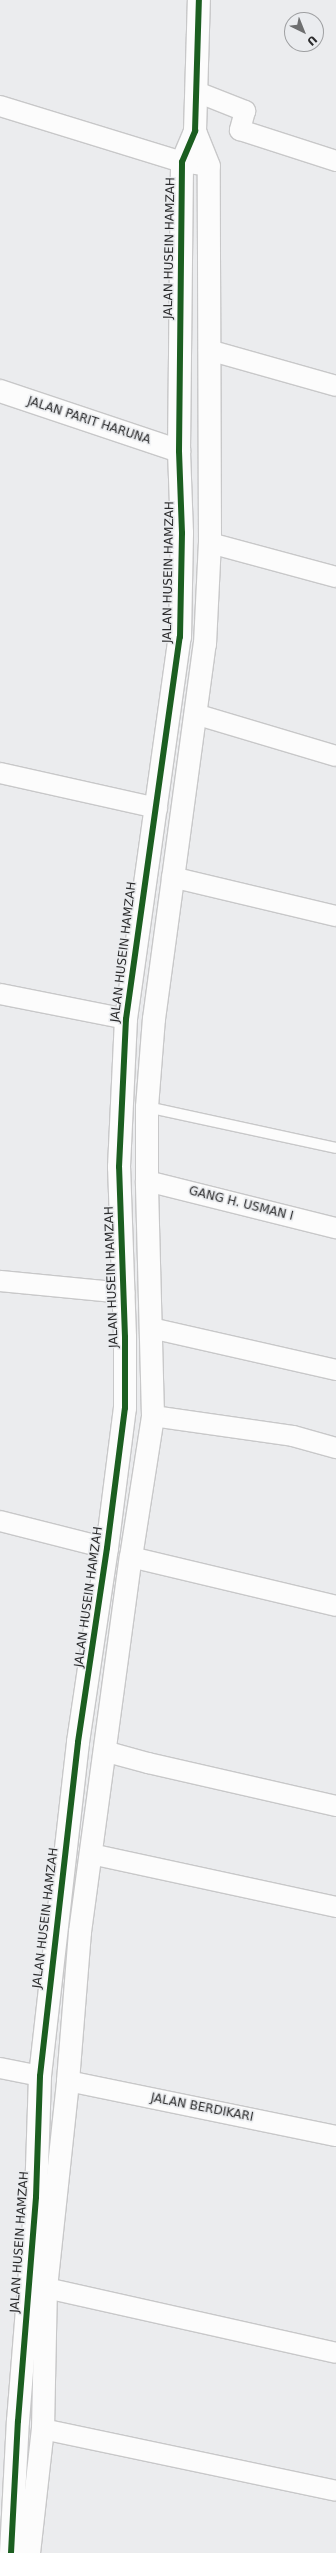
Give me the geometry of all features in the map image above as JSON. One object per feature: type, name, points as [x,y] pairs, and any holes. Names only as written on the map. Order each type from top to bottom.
[{"type":"street","name":"JALAN HUSEIN HAMZAH","points":[[29,2553],[43,2429],[46,2288],[45,2199],[40,2076],[55,1930],[78,1742],[107,1548],[125,1408],[124,1294],[119,1167],[126,1019],[145,870],[156,808],[180,637],[182,533],[179,450],[182,162],[195,131],[199,0]]},
{"type":"street","points":[[196,92],[245,111],[240,130],[336,161]]},
{"type":"street","points":[[0,106],[182,162],[209,166]]},
{"type":"street","name":"JALAN HUSEIN HAMZAH","points":[[11,2553],[18,2422],[45,2199],[68,2081],[80,1932],[131,1557],[152,1416],[147,1107],[154,1018],[172,877],[205,644],[210,543],[208,350],[209,166],[195,131]]},
{"type":"street","points":[[208,350],[336,386]]},
{"type":"street","name":"JALAN PARIT HARUNA","points":[[0,391],[179,450]]},
{"type":"street","points":[[210,543],[336,577]]},
{"type":"street","points":[[195,714],[336,756]]},
{"type":"street","points":[[0,774],[156,808]]},
{"type":"street","points":[[172,877],[336,916]]},
{"type":"street","points":[[0,994],[126,1019]]},
{"type":"street","name":"GANG H. USMAN I","points":[[147,1181],[336,1228]]},
{"type":"street","points":[[0,1281],[124,1294]]},
{"type":"street","points":[[151,1328],[336,1370]]},
{"type":"street","points":[[152,1416],[293,1436],[336,1448]]},
{"type":"street","points":[[0,1520],[107,1548]]},
{"type":"street","points":[[131,1557],[336,1606]]},
{"type":"street","points":[[104,1751],[148,1763],[336,1806]]},
{"type":"street","points":[[91,1854],[336,1907]]},
{"type":"street","points":[[55,1930],[80,1932]]},
{"type":"street","points":[[0,2068],[40,2076]]},
{"type":"street","name":"JALAN BERDIKARI","points":[[68,2081],[336,2136]]},
{"type":"street","points":[[46,2288],[336,2353]]},
{"type":"street","points":[[43,2429],[336,2491]]},
{"type":"lane","points":[[147,1107],[336,1148]]},
{"type":"cycle path","points":[[11,2553],[18,2421],[36,2197],[40,2076],[78,1742],[107,1548],[125,1408],[125,1337],[119,1167],[126,1019],[180,637],[182,533],[179,451],[182,162],[195,131],[199,0]]}]
